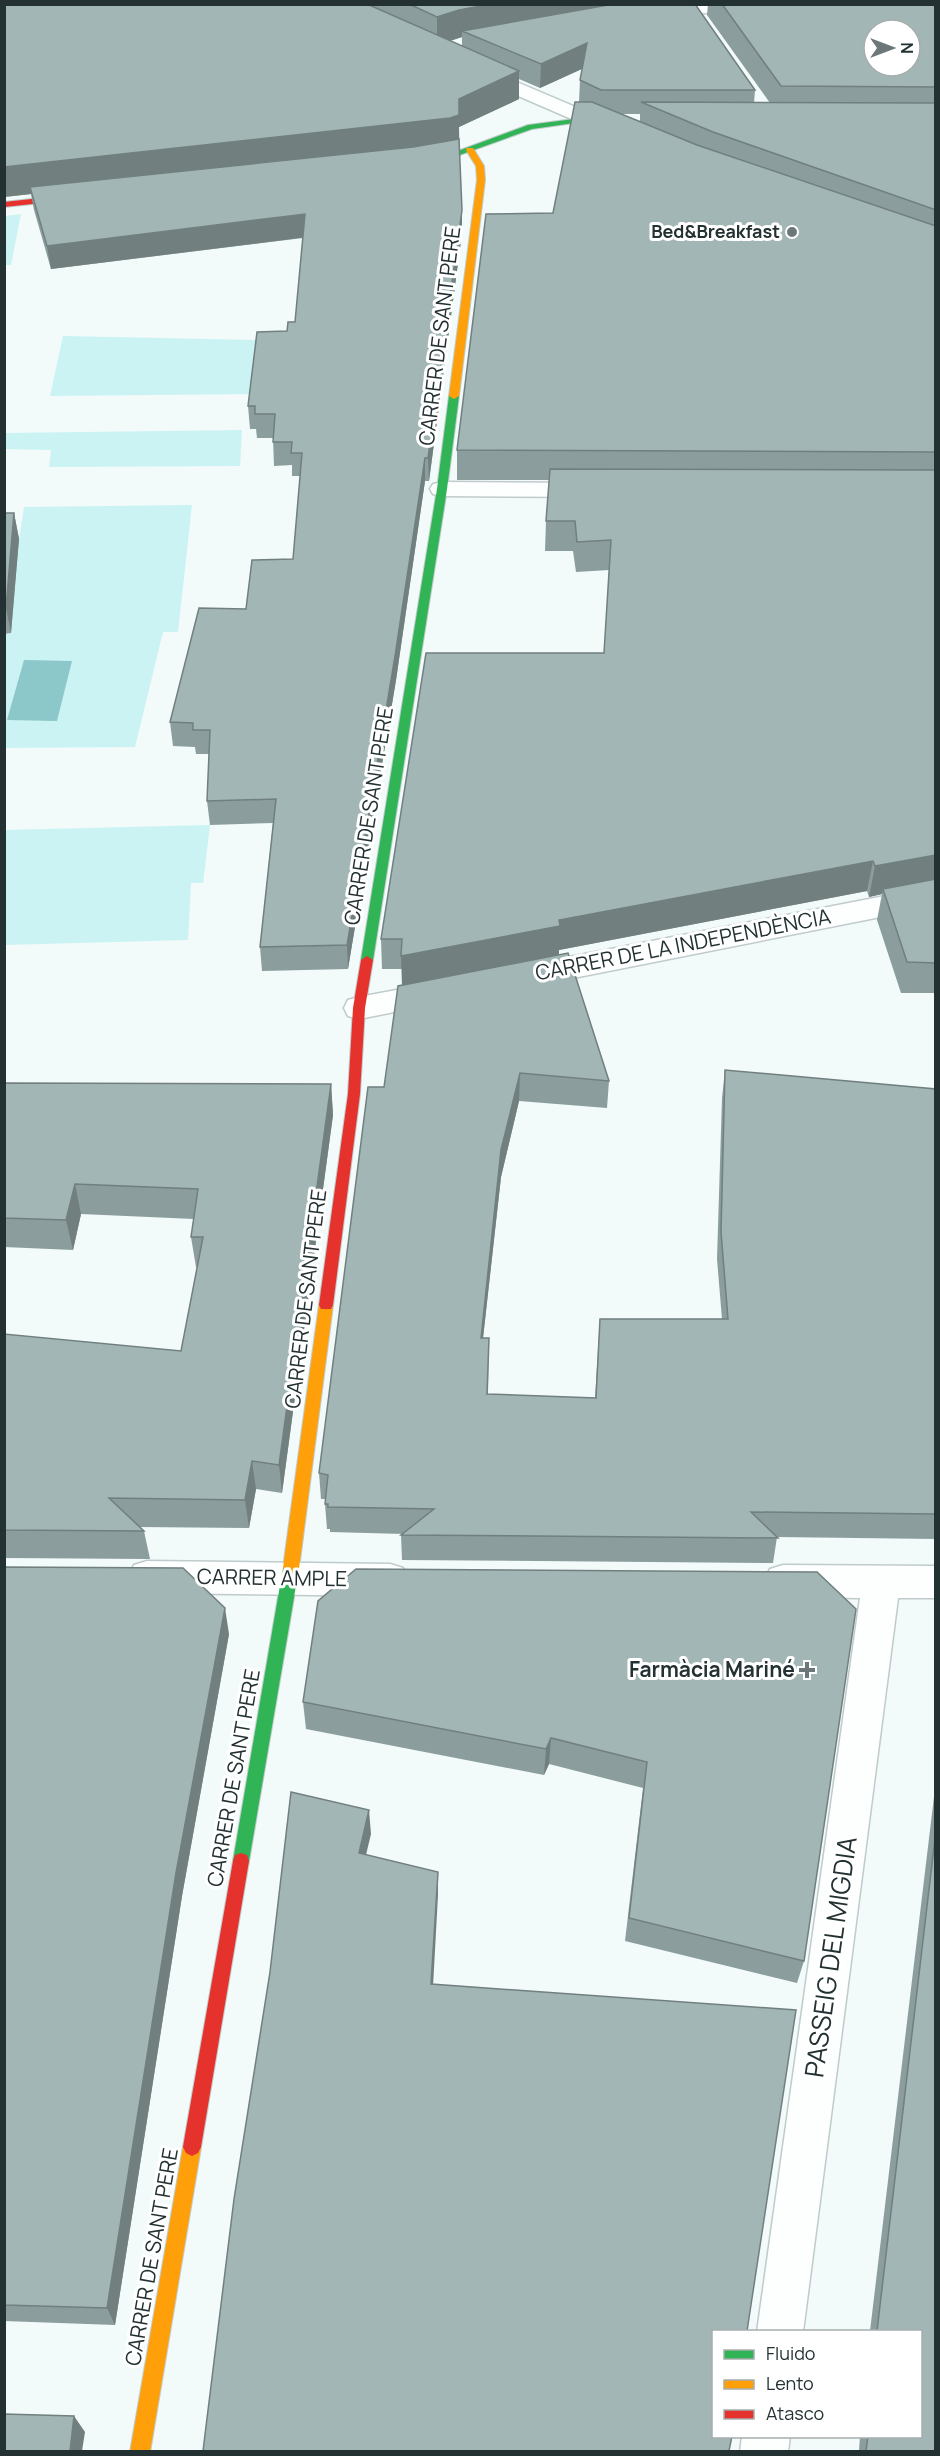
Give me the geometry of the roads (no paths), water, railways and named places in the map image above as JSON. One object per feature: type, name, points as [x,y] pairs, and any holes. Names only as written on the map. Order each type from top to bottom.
[{"type":"street","points":[[630,16],[690,6],[791,4]]},
{"type":"street","points":[[690,6],[704,27]]},
{"type":"street","points":[[466,67],[591,121],[627,129]]},
{"type":"street","points":[[437,157],[470,150],[531,127],[559,122],[591,121]]},
{"type":"street","name":"CARRER DE SANT PERE","points":[[140,2451],[290,1577],[343,1094],[359,1008],[442,489],[481,180],[480,166],[470,150]]},
{"type":"street","points":[[4,205],[86,196]]},
{"type":"street","points":[[442,489],[619,490]]},
{"type":"street","name":"CARRER DE LA INDEPENDÈNCIA","points":[[507,980],[936,896]]},
{"type":"street","points":[[359,1008],[460,989]]},
{"type":"street","name":"CARRER AMPLE","points":[[116,1577],[422,1580]]},
{"type":"street","points":[[752,1581],[936,1582]]},
{"type":"street","name":"PASSEIG DEL MIGDIA","points":[[780,2330],[881,1582]]},
{"type":"place","name":"Bed&Breakfast","points":[[792,232]]},
{"type":"place","name":"Farmàcia Mariné","points":[[807,1670]]}]
